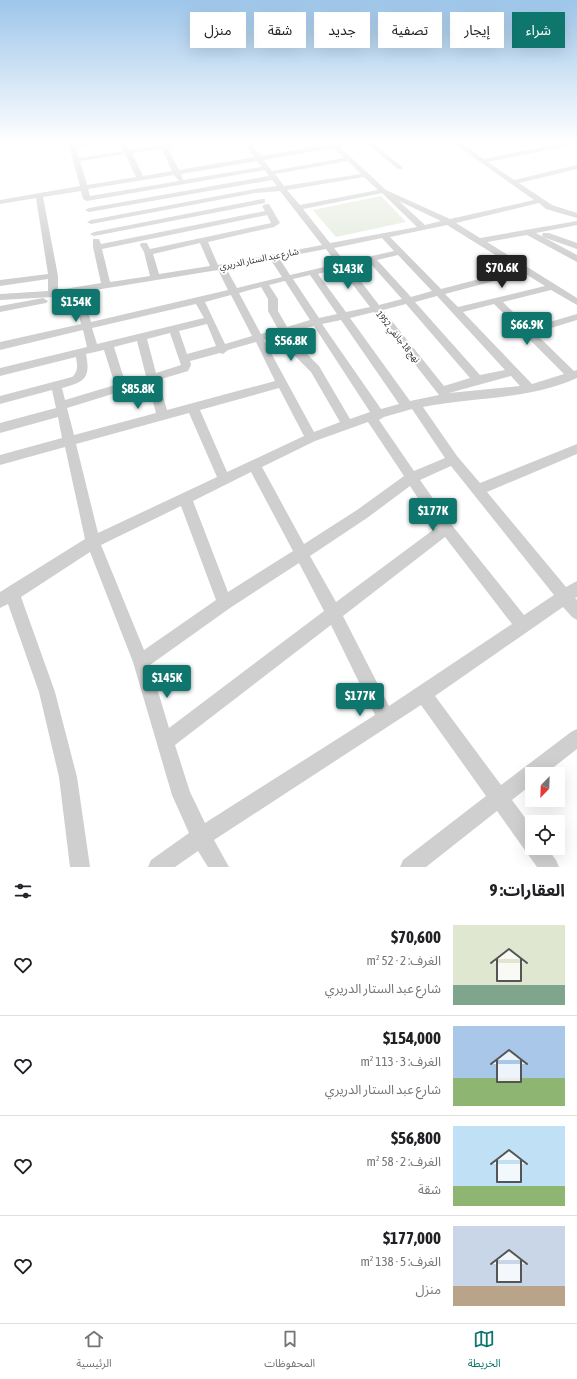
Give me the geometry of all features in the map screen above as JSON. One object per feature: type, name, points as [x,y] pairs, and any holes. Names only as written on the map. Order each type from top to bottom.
[{"type":"street","points":[[82,182],[106,286]]},
{"type":"street","points":[[0,202],[115,182]]},
{"type":"street","points":[[87,199],[178,182]]},
{"type":"street","points":[[181,182],[215,238]]},
{"type":"street","points":[[89,210],[188,192],[227,182]]},
{"type":"street","name":"نهج 18 جانفي 1952","points":[[278,182],[444,395]]},
{"type":"street","points":[[91,222],[255,190],[283,188],[318,182]]},
{"type":"street","points":[[373,182],[423,228]]},
{"type":"street","points":[[514,182],[549,207],[577,216]]},
{"type":"street","points":[[148,252],[274,225],[276,223],[255,190]]},
{"type":"street","points":[[297,208],[383,191],[447,221],[577,302]]},
{"type":"street","points":[[38,196],[53,276],[53,294]]},
{"type":"street","name":"شارع عبد الستار الدريري","points":[[0,297],[79,293],[106,286],[218,267],[423,228],[447,221],[539,201]]},
{"type":"street","points":[[94,234],[262,202]]},
{"type":"street","points":[[97,247],[270,212]]},
{"type":"street","points":[[479,241],[577,223]]},
{"type":"street","points":[[531,232],[577,246]]},
{"type":"street","points":[[531,232],[577,259]]},
{"type":"street","points":[[384,235],[530,389]]},
{"type":"street","points":[[141,239],[148,252],[155,278]]},
{"type":"street","points":[[203,241],[234,291],[311,438]]},
{"type":"street","points":[[0,346],[399,252]]},
{"type":"street","points":[[273,256],[316,322],[411,478],[446,528],[523,626]]},
{"type":"street","points":[[371,258],[478,380]]},
{"type":"street","points":[[184,359],[223,350],[316,322],[376,309],[526,270]]},
{"type":"street","points":[[312,272],[343,316],[453,460],[478,490],[571,593],[577,612]]},
{"type":"street","points":[[0,283],[53,276]]},
{"type":"street","points":[[264,284],[273,299],[273,311],[285,332],[301,356],[315,369],[347,424]]},
{"type":"street","points":[[456,311],[552,287]]},
{"type":"street","points":[[0,309],[79,293],[93,350]]},
{"type":"street","points":[[199,300],[210,320],[223,350]]},
{"type":"street","points":[[444,395],[530,389],[574,375],[496,301]]},
{"type":"street","points":[[528,332],[577,317]]},
{"type":"street","points":[[0,372],[210,320]]},
{"type":"street","points":[[0,428],[184,368],[186,365],[174,329]]},
{"type":"street","points":[[141,337],[163,416]]},
{"type":"street","points":[[108,346],[121,388]]},
{"type":"street","points":[[0,400],[76,380],[81,376],[83,370],[80,353]]},
{"type":"street","points":[[80,867],[78,844],[66,769],[46,692],[6,596],[93,542],[311,438],[347,424],[375,417],[444,395],[478,380],[513,372]]},
{"type":"street","points":[[0,460],[282,383]]},
{"type":"street","points":[[56,385],[93,542],[141,662],[181,794],[201,837],[219,867]]},
{"type":"street","points":[[193,408],[224,479]]},
{"type":"street","points":[[478,490],[577,449]]},
{"type":"street","points":[[141,662],[225,603],[362,514],[411,478],[453,460]]},
{"type":"street","points":[[254,465],[333,612],[386,718]]},
{"type":"street","points":[[185,498],[225,603]]},
{"type":"street","points":[[165,742],[333,612],[446,528]]},
{"type":"street","points":[[158,867],[201,837],[423,694],[571,593]]},
{"type":"street","points":[[423,694],[525,833]]},
{"type":"street","points":[[410,867],[500,799],[577,738]]},
{"type":"street","points":[[540,855],[549,867]]},
{"type":"shaded area","points":[[381,196],[406,222],[336,237],[313,210]]}]
